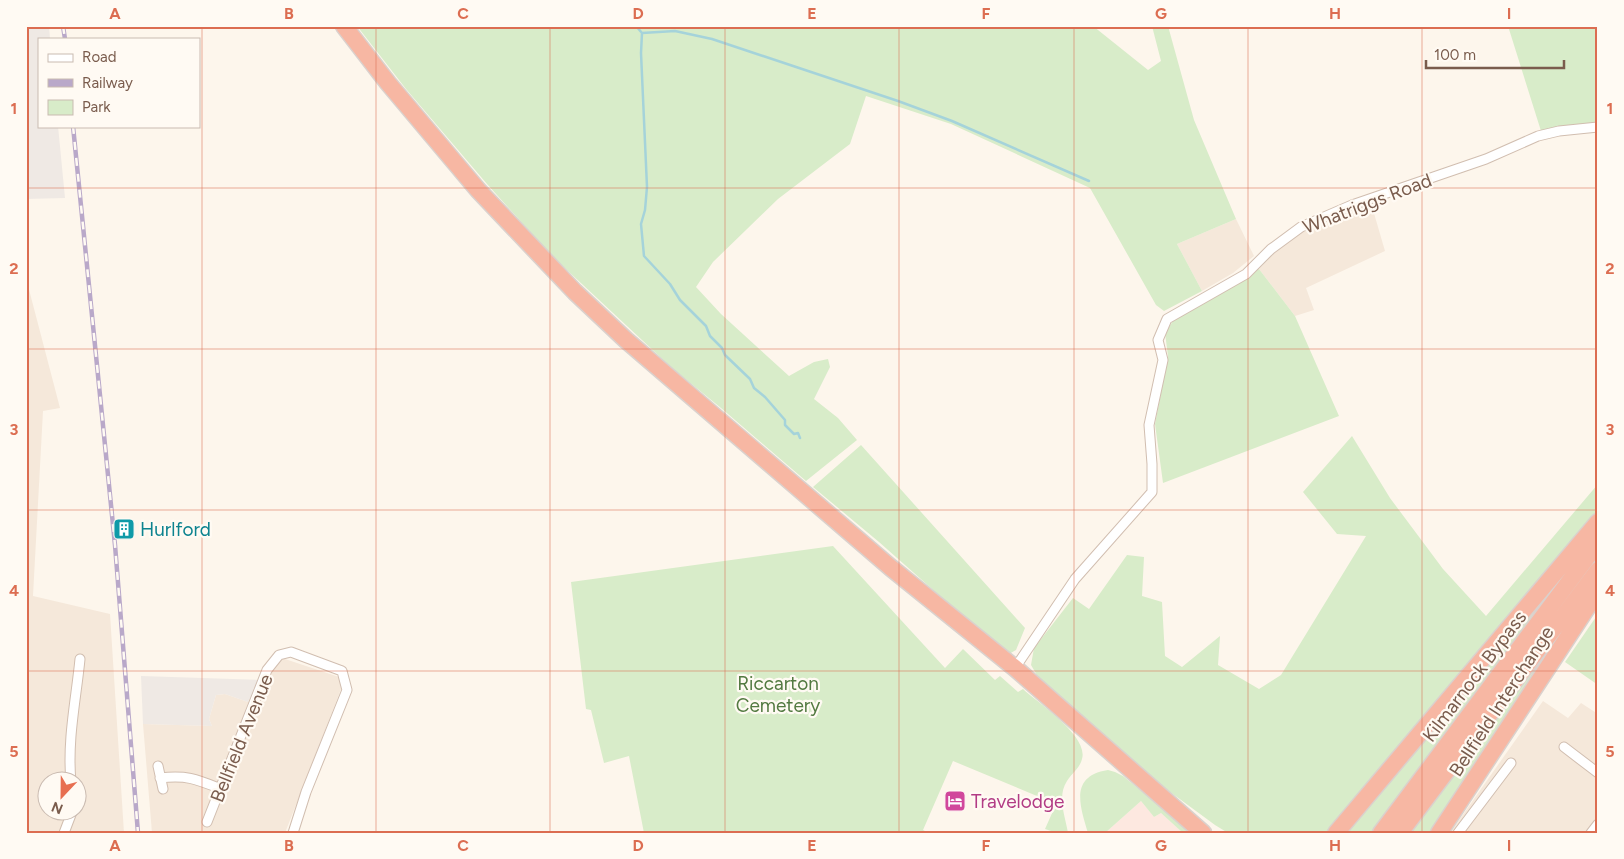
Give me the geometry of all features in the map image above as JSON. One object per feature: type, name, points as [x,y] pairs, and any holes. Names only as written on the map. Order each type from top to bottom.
[{"type":"highway","points":[[344,26],[388,83],[478,190],[581,298],[632,346],[890,567],[1014,668],[1204,832]]},
{"type":"highway","points":[[1336,833],[1598,522]]},
{"type":"highway","name":"Kilmarnock Bypass","points":[[1381,833],[1598,543]]},
{"type":"highway","name":"Kilmarnock Bypass","points":[[1400,833],[1598,570]]},
{"type":"highway","name":"Bellfield Interchange","points":[[1439,833],[1598,591]]},
{"type":"street","name":"Whatriggs Road","points":[[1014,668],[1075,579],[1152,492],[1149,425],[1163,360],[1158,340],[1167,319],[1246,274],[1271,249],[1301,227],[1352,205],[1486,159],[1538,136],[1560,131],[1598,127]]},
{"type":"street","name":"Bellfield Avenue","points":[[208,822],[267,670],[280,655],[291,652],[342,671],[347,690],[306,792],[293,833]]},
{"type":"street","points":[[70,772],[69,745],[80,659]]},
{"type":"street","points":[[1564,747],[1598,773]]},
{"type":"street","points":[[1458,833],[1511,763]]},
{"type":"street","points":[[158,766],[163,789]]},
{"type":"street","points":[[160,778],[180,776],[221,788]]},
{"type":"street","points":[[1591,833],[1598,824]]},
{"type":"shaded area","points":[[26,26],[49,26],[50,38],[38,38],[38,128],[58,128],[65,198],[26,199]]},
{"type":"shaded area","points":[[1371,203],[1385,251],[1306,288],[1314,310],[1295,316],[1259,269],[1278,249],[1305,230]]},
{"type":"shaded area","points":[[1236,219],[1254,256],[1233,273],[1202,291],[1177,244]]},
{"type":"shaded area","points":[[26,278],[60,408],[43,411],[33,596],[110,614],[124,833],[26,833]]},
{"type":"shaded area","points":[[273,655],[345,679],[285,833],[152,833],[143,724],[212,726],[209,719],[216,695],[225,694],[248,702],[260,680],[262,681]]},
{"type":"shaded area","points":[[141,676],[260,680],[248,702],[225,694],[216,695],[209,719],[212,726],[143,724]]},
{"type":"shaded area","points":[[1543,701],[1568,718],[1581,703],[1598,714],[1598,833],[1450,833]]},
{"type":"shaded area","points":[[1141,801],[1154,817],[1161,813],[1183,833],[1105,833]]},
{"type":"green space","points":[[357,26],[1093,26],[1148,70],[1161,61],[1152,26],[1168,26],[1194,120],[1236,219],[1177,244],[1202,291],[1164,311],[1156,305],[1090,188],[951,124],[866,96],[850,144],[778,199],[713,262],[696,287],[721,314],[789,376],[814,362],[828,359],[830,367],[814,399],[838,418],[857,440],[806,481],[672,368],[553,257],[487,184],[406,89]]},
{"type":"green space","points":[[1508,26],[1598,26],[1598,122],[1541,131]]},
{"type":"green space","points":[[1259,269],[1295,316],[1339,416],[1163,483],[1155,424],[1168,356],[1165,333],[1173,321]]},
{"type":"green space","points":[[1352,436],[1390,498],[1443,569],[1486,616],[1598,484],[1598,514],[1329,833],[1228,833],[1162,786],[1038,677],[1031,665],[1034,648],[1073,598],[1089,609],[1127,555],[1144,557],[1142,596],[1162,602],[1165,656],[1182,667],[1220,636],[1218,665],[1259,689],[1281,675],[1366,536],[1337,534],[1303,492]]},
{"type":"green space","points":[[861,445],[1025,628],[1016,650],[1009,654],[1001,650],[879,542],[813,487]]},
{"type":"green space","name":"Riccarton Cemetery","points":[[833,546],[945,668],[963,649],[995,680],[1000,676],[1018,692],[1023,689],[1070,730],[1078,740],[1082,750],[1082,759],[1078,768],[1064,787],[1062,800],[1068,833],[1057,833],[1045,829],[1053,811],[1049,801],[953,761],[923,830],[929,833],[644,833],[629,756],[604,763],[591,710],[586,709],[571,582]]},
{"type":"green space","points":[[1546,592],[1551,597],[1375,833],[1343,833]]},
{"type":"green space","points":[[1571,614],[1575,617],[1431,833],[1406,833]]},
{"type":"green space","points":[[1598,614],[1598,685],[1565,662]]},
{"type":"green space","points":[[1108,770],[1123,776],[1178,821],[1189,833],[1183,833],[1161,813],[1154,817],[1141,801],[1105,833],[1088,833],[1082,813],[1080,794],[1082,785],[1096,773]]},
{"type":"waterway","points":[[636,26],[642,33],[675,31],[712,39],[898,101],[952,121],[1089,181]]},
{"type":"waterway","points":[[642,33],[641,53],[647,187],[645,210],[641,224],[644,256],[670,284],[680,300],[706,326],[710,336],[722,348],[725,355],[750,379],[754,388],[765,397],[785,420],[785,425],[794,434],[798,433],[800,438]]},
{"type":"railway","points":[[63,26],[65,38]]},
{"type":"railway","points":[[73,128],[115,545],[138,833]]},
{"type":"place","name":"Hurlford","points":[[124,529]]},
{"type":"place","name":"Travelodge","points":[[955,801]]}]
